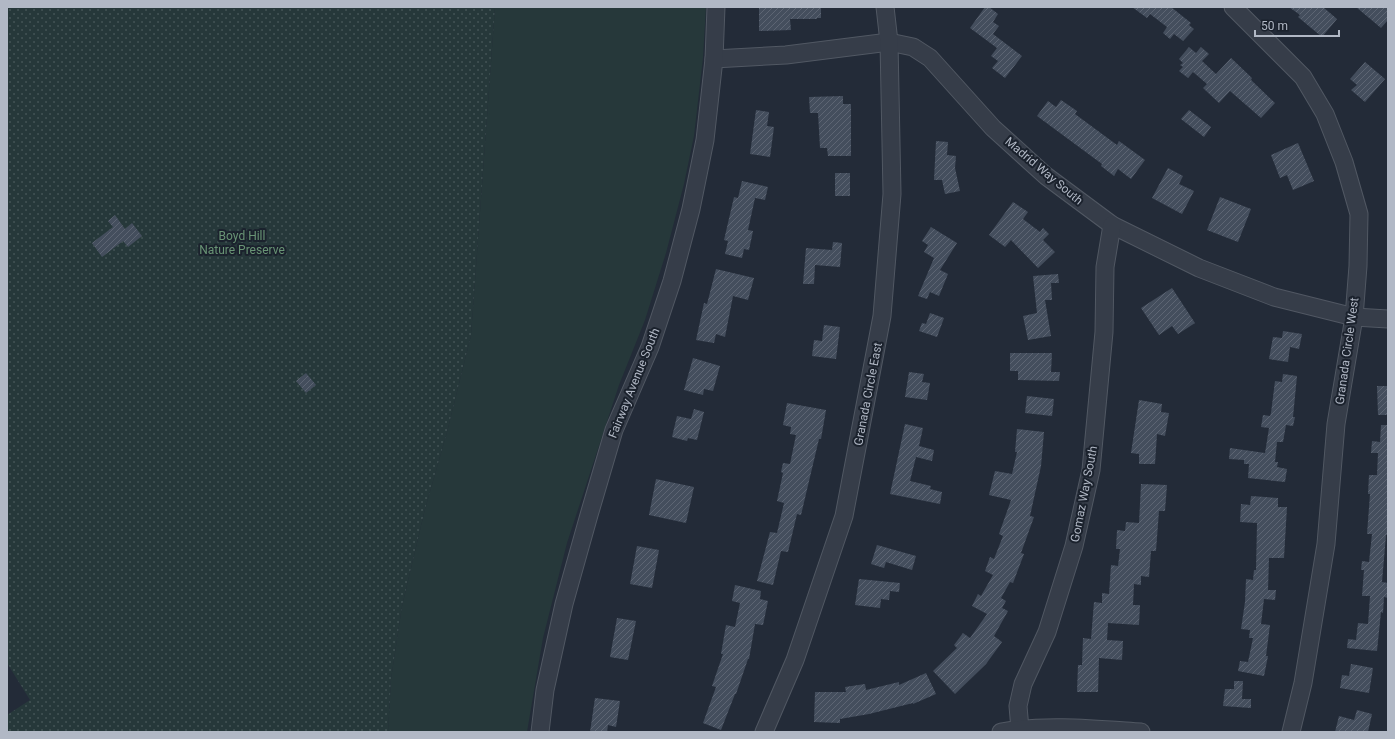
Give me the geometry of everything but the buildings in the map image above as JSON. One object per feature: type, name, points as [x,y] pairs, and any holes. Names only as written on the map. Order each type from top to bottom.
[{"type":"street","name":"Fairway Avenue South","points":[[540,732],[545,690],[564,604],[589,515],[614,430],[650,347],[672,281],[691,209],[705,140],[714,59],[716,7]]},
{"type":"street","points":[[885,7],[889,42]]},
{"type":"street","name":"Granada Circle West","points":[[1233,7],[1303,77],[1325,114],[1339,148],[1359,214],[1358,266],[1354,317],[1336,424],[1326,544],[1303,683],[1290,732]]},
{"type":"street","name":"Madrid Way South","points":[[714,59],[786,55],[889,42],[913,47],[930,58],[993,128],[1046,176],[1112,225],[1199,268],[1267,295],[1354,317],[1388,319]]},
{"type":"street","name":"Granada Circle East","points":[[764,732],[795,660],[844,516],[881,324],[892,194],[889,42]]},
{"type":"street","name":"Gomaz Way South","points":[[1020,729],[1018,706],[1023,684],[1047,632],[1074,546],[1091,470],[1104,332],[1105,267],[1112,225]]},
{"type":"street","points":[[1001,732],[1020,729],[1094,729],[1141,732]]},
{"type":"green space","name":"Boyd Hill Nature Preserve","points":[[7,7],[495,7],[471,335],[447,432],[425,509],[402,606],[391,679],[388,732],[7,732],[7,715],[30,700],[7,663]]},
{"type":"green space","points":[[495,7],[706,7],[703,58],[694,136],[684,184],[666,253],[645,320],[619,385],[567,543],[543,638],[527,732],[388,732],[391,679],[402,606],[425,509],[447,432],[471,335]]}]
